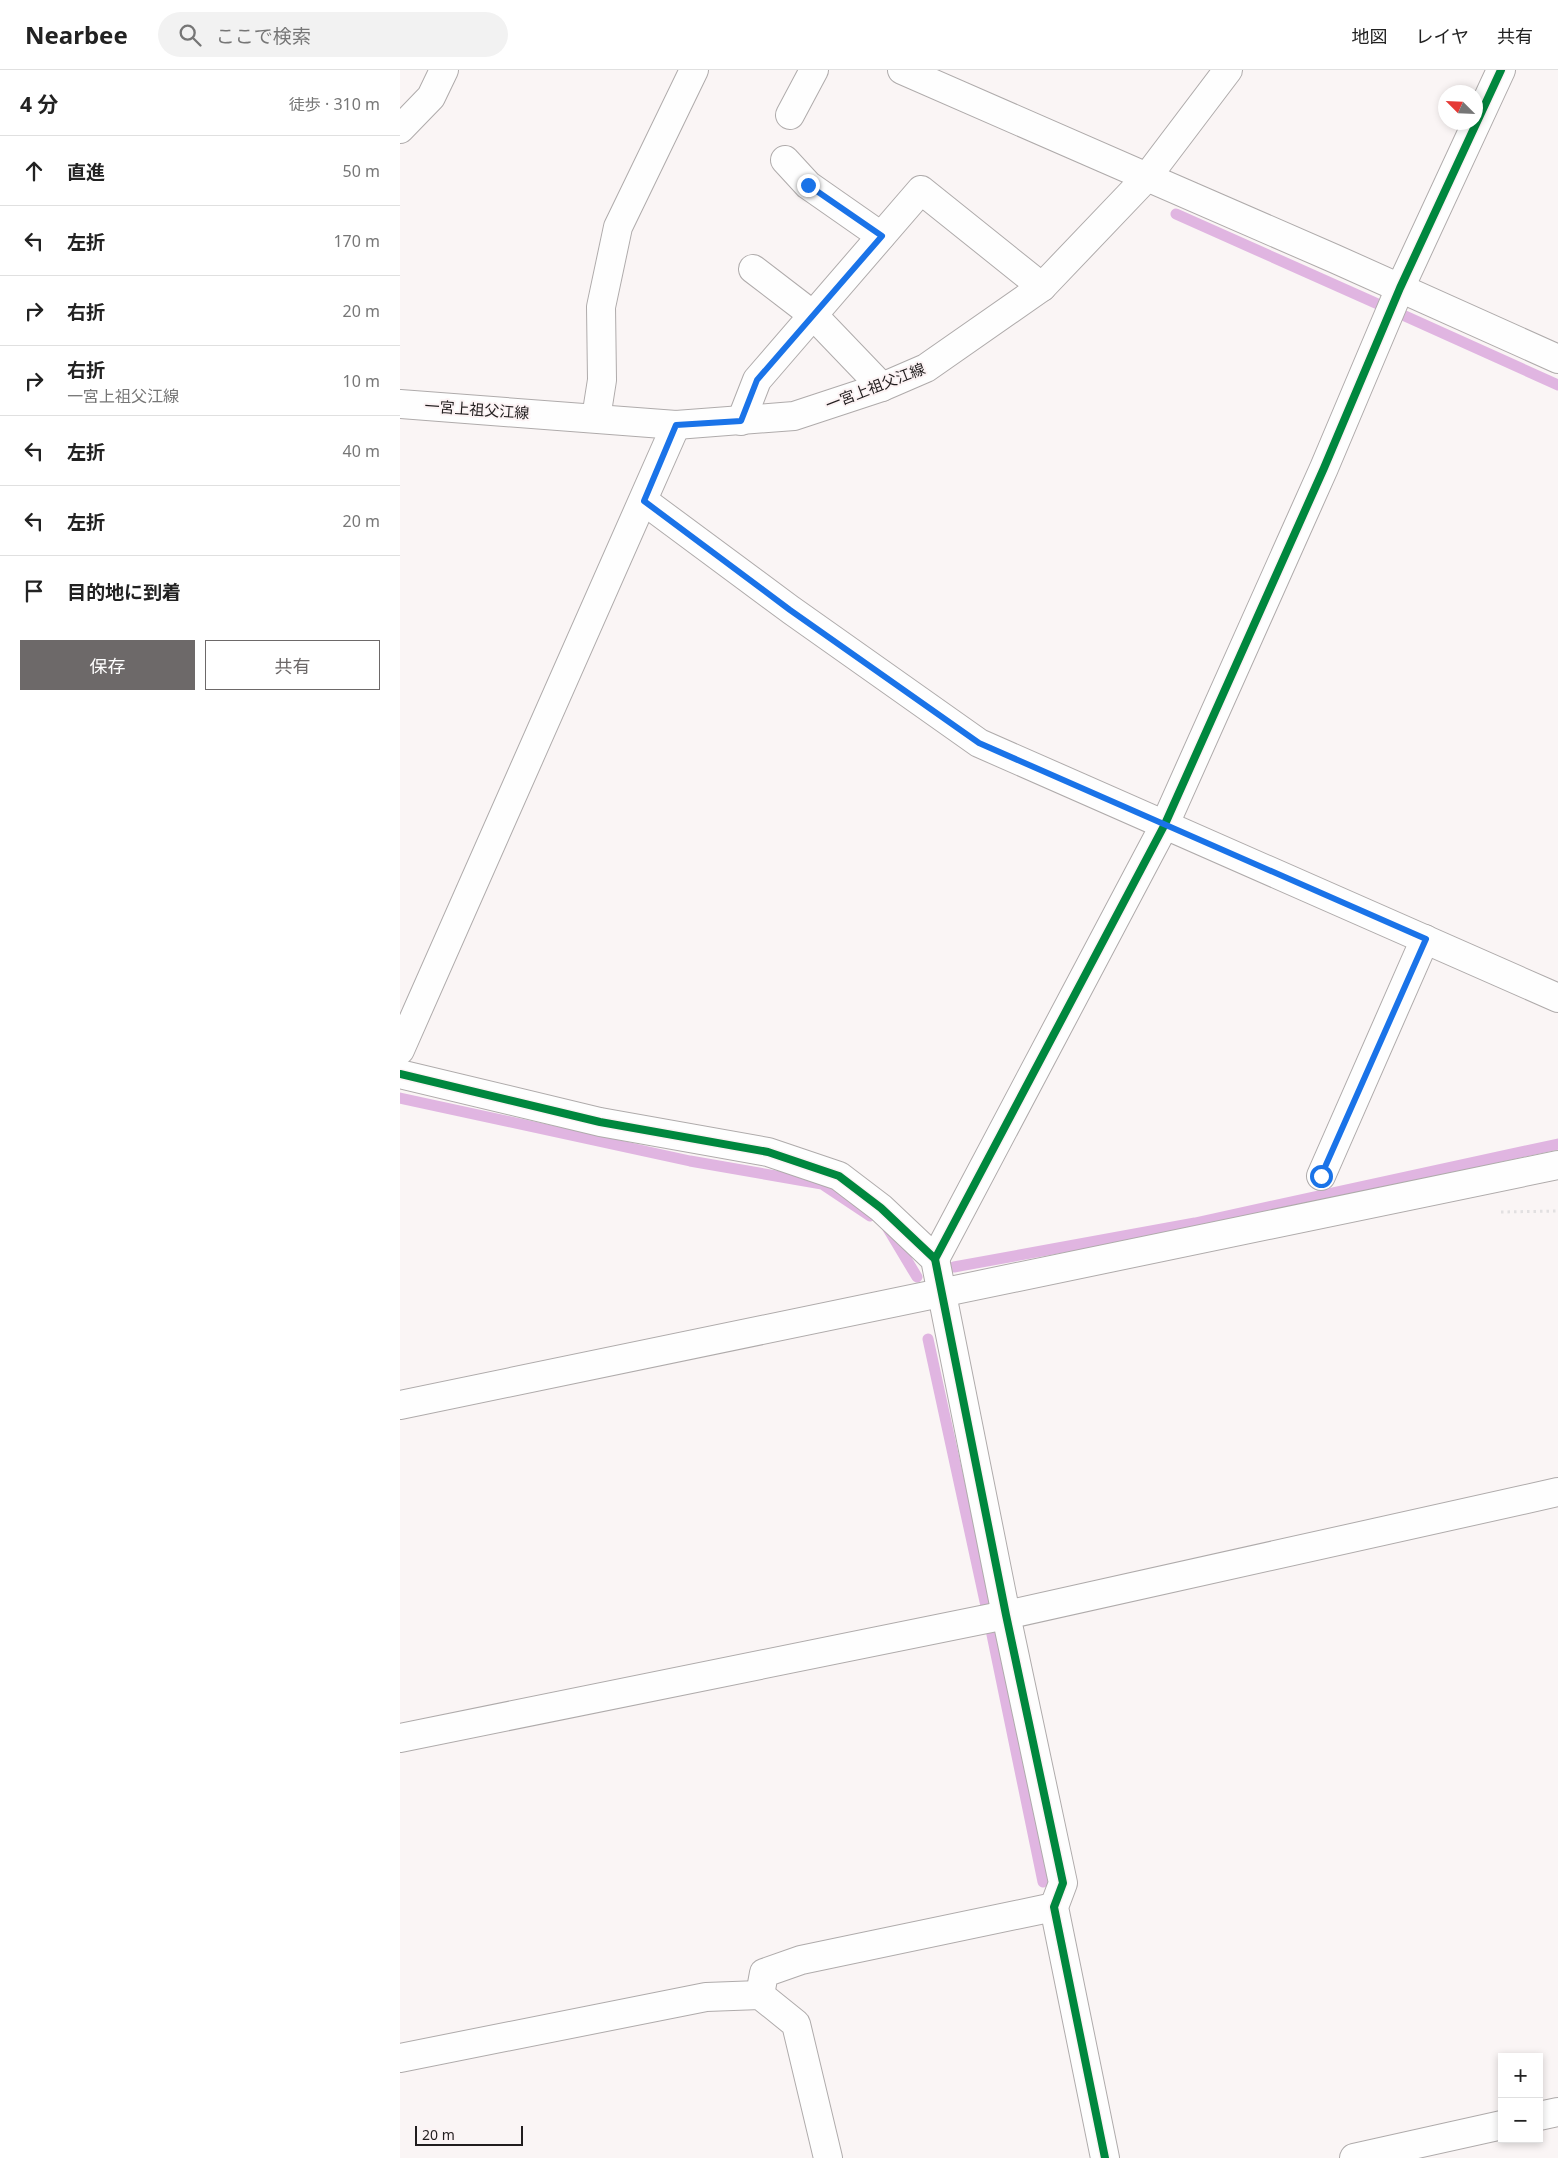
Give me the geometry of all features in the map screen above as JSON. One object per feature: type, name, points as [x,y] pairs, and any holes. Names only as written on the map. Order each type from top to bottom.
[{"type":"street","points":[[400,129],[431,96],[444,70]]},
{"type":"street","points":[[596,418],[602,380],[601,307],[618,227],[694,70]]},
{"type":"street","points":[[790,115],[814,70]]},
{"type":"street","points":[[902,70],[1558,359]]},
{"type":"street","name":"一宮上祖父江線","points":[[400,404],[676,425],[794,416],[882,387],[926,368],[1042,287],[1147,177],[1228,70]]},
{"type":"street","points":[[935,1259],[1165,824],[1320,478],[1400,288],[1501,70]]},
{"type":"street","points":[[785,160],[808,185],[882,236]]},
{"type":"street","points":[[741,421],[757,380],[921,190],[1042,287]]},
{"type":"street","points":[[752,269],[813,315],[882,387]]},
{"type":"street","points":[[400,1050],[676,425]]},
{"type":"street","points":[[644,501],[790,610],[979,743],[1558,998]]},
{"type":"street","points":[[1321,1176],[1426,939]]},
{"type":"street","points":[[400,1074],[600,1122],[768,1152],[839,1176],[881,1208],[935,1259],[1006,1615],[1063,1883],[1054,1907],[1105,2158]]},
{"type":"street","points":[[400,1405],[1558,1165]]},
{"type":"street","points":[[400,1738],[1006,1615],[1558,1492]]},
{"type":"street","points":[[760,1995],[764,1973],[801,1960],[1054,1907]]},
{"type":"street","points":[[400,2058],[706,1997],[760,1995],[796,2024],[828,2158]]},
{"type":"street","points":[[1543,2115],[1558,2112]]},
{"type":"street","points":[[1354,2158],[1498,2126]]},
{"type":"waterway","points":[[1176,214],[1380,305]]},
{"type":"waterway","points":[[1405,316],[1558,385]]},
{"type":"waterway","points":[[400,1098],[690,1161],[822,1184],[870,1216]]},
{"type":"waterway","points":[[954,1267],[1195,1223],[1558,1144]]},
{"type":"waterway","points":[[887,1227],[917,1277]]},
{"type":"waterway","points":[[928,1339],[986,1606]]},
{"type":"waterway","points":[[991,1630],[1043,1882]]},
{"type":"cycle path","points":[[935,1259],[1165,824],[1324,468],[1400,288],[1501,70]]},
{"type":"cycle path","points":[[400,1074],[600,1122],[768,1152],[839,1176],[881,1208],[935,1259],[1006,1615],[1063,1883],[1054,1907],[1105,2158]]},
{"type":"route","points":[[808,185],[882,236],[757,380],[741,421],[676,425],[644,501],[790,610],[979,743],[1426,939],[1321,1176]]}]
